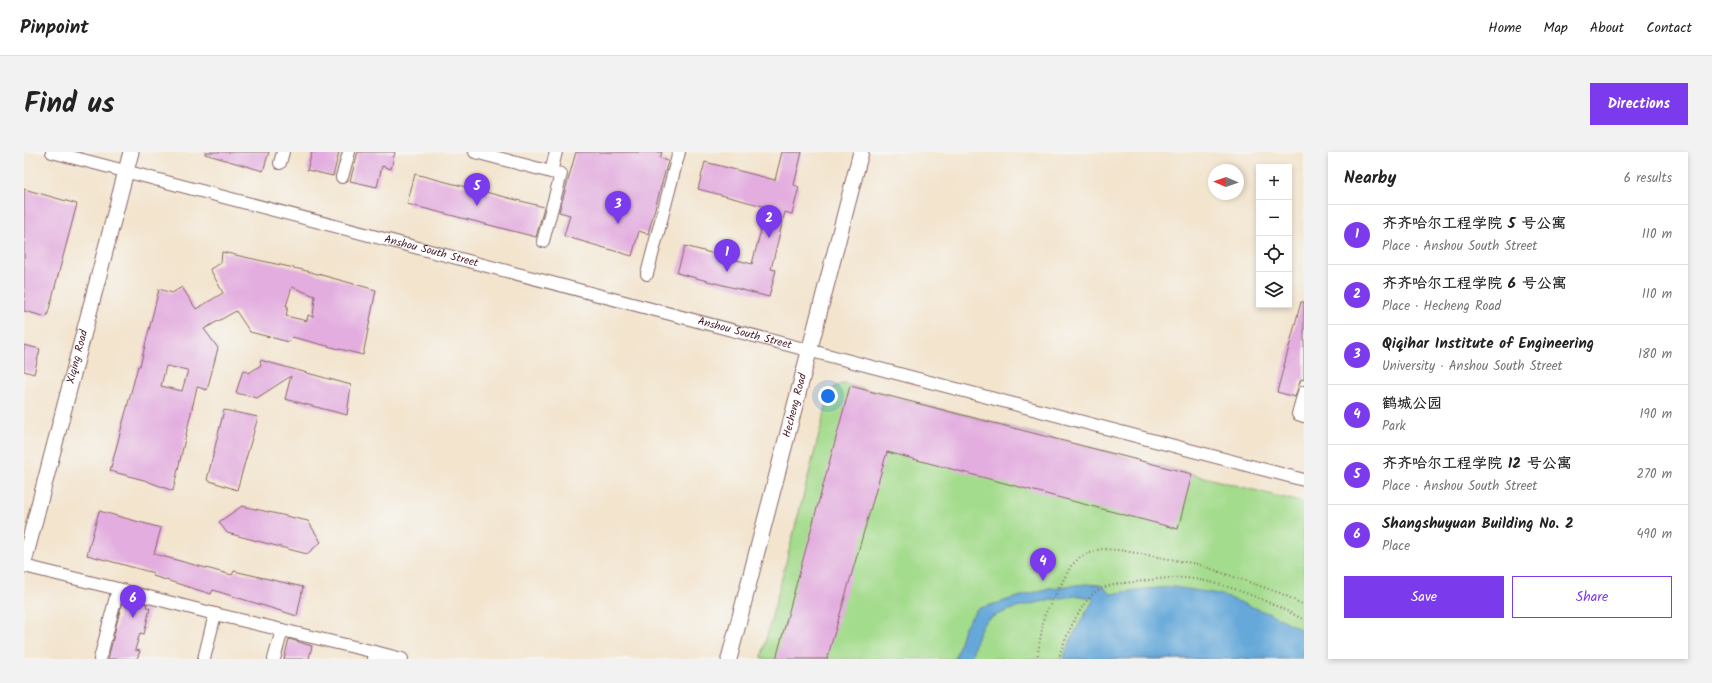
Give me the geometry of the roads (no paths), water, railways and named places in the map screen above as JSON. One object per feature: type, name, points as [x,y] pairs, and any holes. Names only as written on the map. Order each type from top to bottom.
[{"type":"main road","name":"Xiqing Road","points":[[24,562],[131,152]]},
{"type":"main road","name":"Hecheng Road","points":[[729,659],[861,152]]},
{"type":"street","name":"Anshou South Street","points":[[52,152],[1304,480]]},
{"type":"street","points":[[342,177],[349,152]]},
{"type":"street","points":[[475,152],[561,174],[543,241]]},
{"type":"street","points":[[551,172],[556,152]]},
{"type":"street","points":[[647,274],[679,152]]},
{"type":"street","points":[[1304,392],[1298,414],[1304,416]]},
{"type":"street","points":[[24,566],[282,630],[374,656],[402,659]]},
{"type":"street","points":[[100,659],[118,589]]},
{"type":"street","points":[[204,659],[215,614]]},
{"type":"street","points":[[274,659],[282,630]]},
{"type":"water","points":[[1086,584],[1101,585],[1111,594],[1143,589],[1174,587],[1219,594],[1273,615],[1304,631],[1304,659],[1063,659],[1074,633],[1094,599],[1079,596],[1059,598],[1030,604],[992,617],[982,626],[976,640],[971,659],[955,659],[964,628],[977,609],[1049,588]]},
{"type":"place","name":"齐齐哈尔工程学院 12 号公寓","points":[[477,206]]},
{"type":"place","name":"Qiqihar Institute of Engineering","points":[[618,224]]},
{"type":"place","name":"齐齐哈尔工程学院 6 号公寓","points":[[769,238]]},
{"type":"place","name":"齐齐哈尔工程学院 5 号公寓","points":[[727,272]]},
{"type":"place","name":"鹤城公园","points":[[1043,581]]},
{"type":"place","name":"Shangshuyuan Building No. 2","points":[[133,618]]}]
